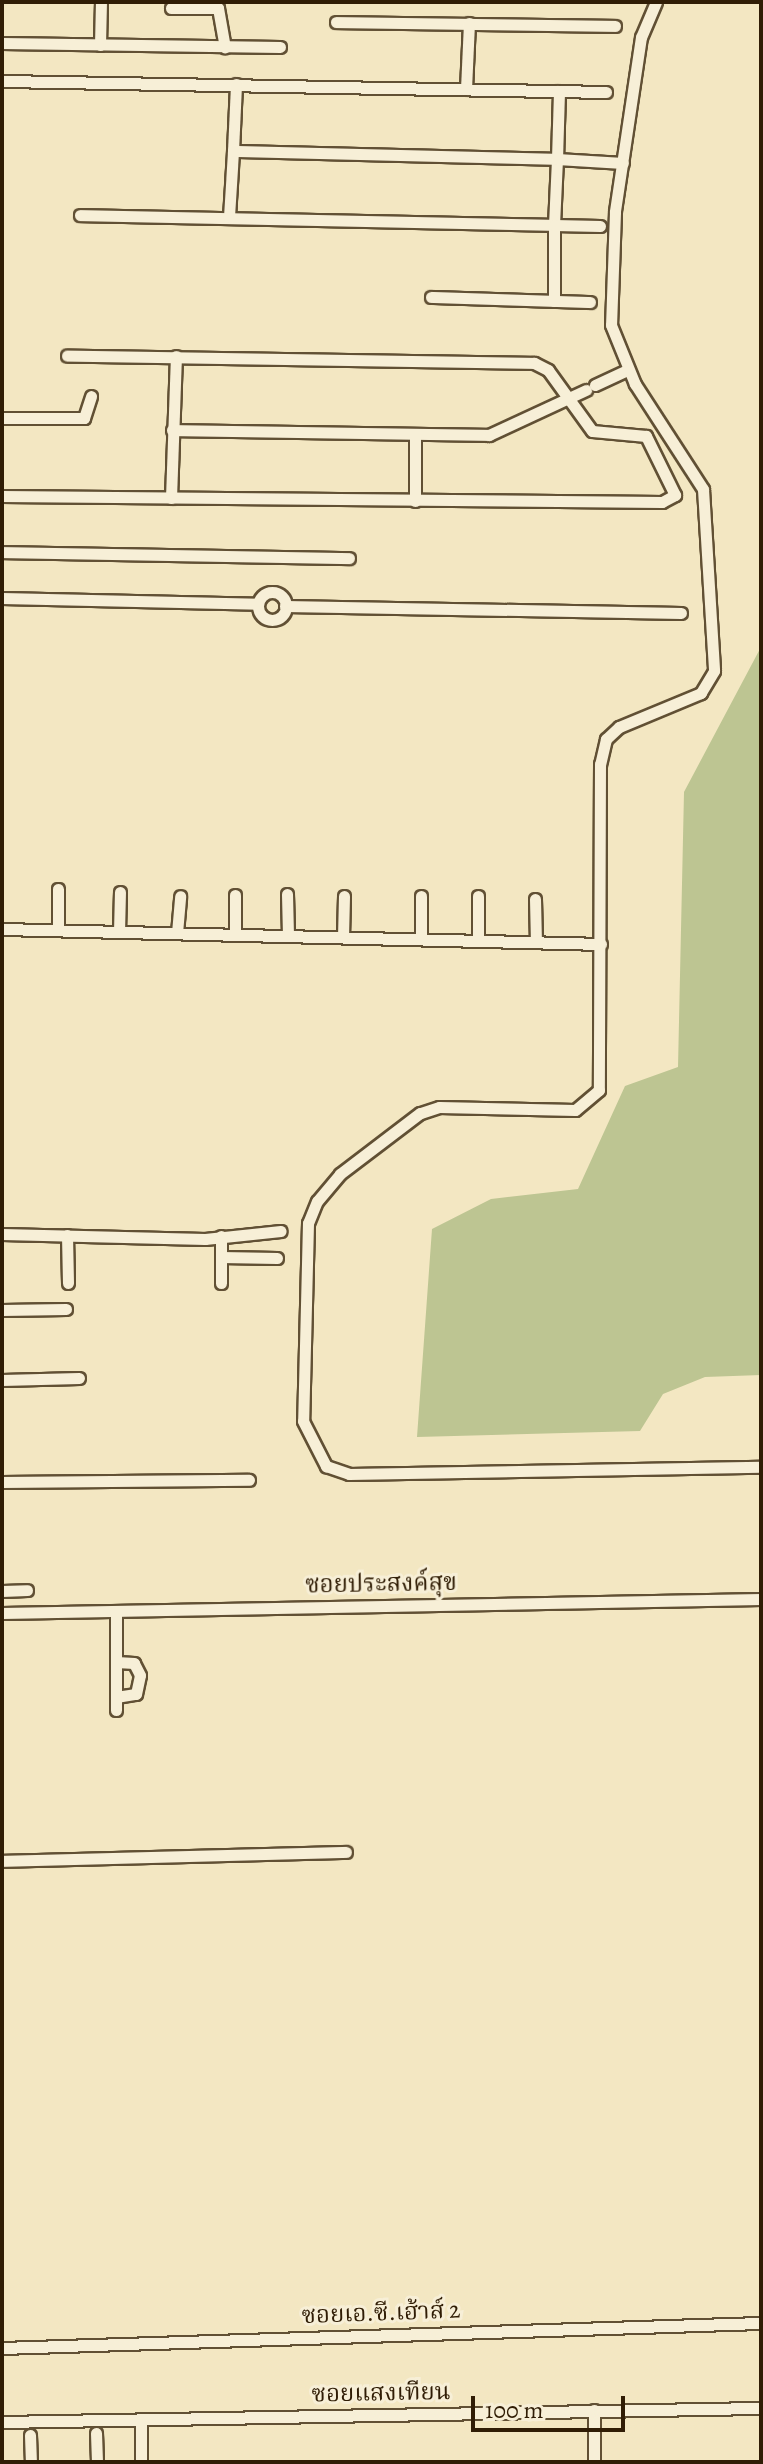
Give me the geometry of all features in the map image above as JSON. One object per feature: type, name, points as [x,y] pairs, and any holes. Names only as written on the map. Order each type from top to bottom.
[{"type":"street","points":[[100,45],[101,2]]},
{"type":"street","points":[[656,2],[641,37],[623,163],[609,299],[627,370],[703,489],[714,671],[701,693],[619,727],[606,739],[600,764],[599,1090],[589,1103],[575,1110],[466,1107],[420,1113],[340,1174],[317,1201],[308,1223],[303,1421],[326,1466],[349,1474],[761,1467]]},
{"type":"street","points":[[171,8],[218,8],[225,47]]},
{"type":"street","points":[[336,22],[615,26]]},
{"type":"street","points":[[466,89],[469,23]]},
{"type":"street","points":[[2,43],[280,47]]},
{"type":"street","points":[[2,81],[606,92]]},
{"type":"street","points":[[229,217],[236,84]]},
{"type":"street","points":[[554,301],[559,91]]},
{"type":"street","points":[[233,151],[623,163]]},
{"type":"street","points":[[80,215],[600,226]]},
{"type":"street","points":[[431,297],[590,302]]},
{"type":"street","points":[[2,496],[415,501],[673,498],[667,470],[646,436],[592,431],[548,370],[534,363],[67,356]]},
{"type":"street","points":[[171,498],[176,356]]},
{"type":"street","points":[[172,430],[415,435],[501,432],[627,370]]},
{"type":"street","points":[[2,418],[84,418],[91,396]]},
{"type":"street","points":[[415,435],[415,501]]},
{"type":"street","points":[[2,552],[349,558]]},
{"type":"street","points":[[2,598],[258,604],[270,593],[285,606],[681,613]]},
{"type":"street","points":[[258,604],[271,620],[285,606]]},
{"type":"street","points":[[58,889],[58,930]]},
{"type":"street","points":[[119,932],[120,892]]},
{"type":"street","points":[[287,894],[288,936]]},
{"type":"street","points":[[235,895],[235,934]]},
{"type":"street","points":[[177,933],[180,896]]},
{"type":"street","points":[[343,937],[344,896]]},
{"type":"street","points":[[421,896],[421,939]]},
{"type":"street","points":[[478,896],[478,940]]},
{"type":"street","points":[[535,899],[536,942]]},
{"type":"street","points":[[2,929],[601,944]]},
{"type":"street","points":[[2,1234],[221,1236],[281,1231]]},
{"type":"street","points":[[67,1235],[68,1283]]},
{"type":"street","points":[[221,1236],[221,1283]]},
{"type":"street","points":[[221,1257],[277,1258]]},
{"type":"street","points":[[2,1310],[66,1309]]},
{"type":"street","points":[[2,1380],[79,1378]]},
{"type":"street","points":[[2,1482],[249,1480]]},
{"type":"street","points":[[2,1591],[27,1590]]},
{"type":"street","name":"ซอยประสงค์สุข","points":[[2,1613],[761,1599]]},
{"type":"street","points":[[116,1611],[116,1710]]},
{"type":"street","points":[[116,1662],[134,1663],[140,1675],[136,1694],[116,1697]]},
{"type":"street","points":[[2,1861],[346,1852]]},
{"type":"street","name":"ซอยเอ.ซี.เฮ้าส์ 2","points":[[2,2348],[761,2323]]},
{"type":"street","name":"ซอยแสงเทียน","points":[[2,2422],[141,2422],[761,2408]]},
{"type":"street","points":[[594,2410],[594,2462]]},
{"type":"street","points":[[141,2422],[141,2462]]},
{"type":"street","points":[[96,2433],[97,2462]]},
{"type":"street","points":[[30,2435],[31,2462]]},
{"type":"green space","points":[[761,647],[761,1375],[705,1377],[663,1394],[640,1431],[417,1437],[432,1229],[491,1199],[578,1189],[625,1086],[678,1067],[684,792]]}]
